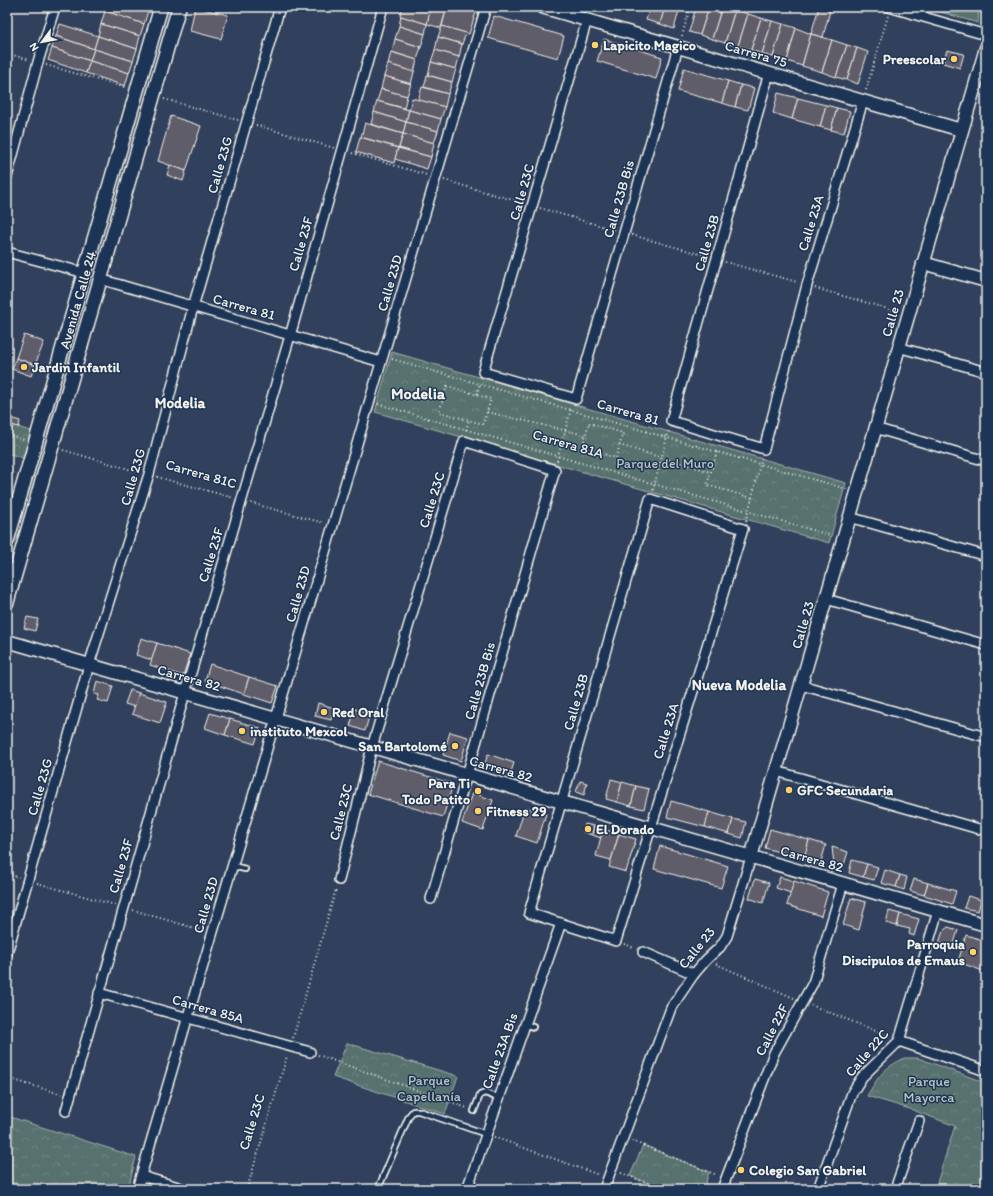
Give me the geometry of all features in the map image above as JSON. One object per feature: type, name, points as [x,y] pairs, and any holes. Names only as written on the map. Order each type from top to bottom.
[{"type":"main road","name":"Avenida Calle 24","points":[[7,541],[161,7]]},
{"type":"main road","name":"Avenida Calle 24","points":[[7,602],[179,7]]},
{"type":"street","points":[[7,177],[38,62],[56,7]]},
{"type":"street","name":"Calle 23G","points":[[7,953],[89,665],[149,474],[193,307],[280,7]]},
{"type":"street","name":"Calle 23F","points":[[66,1111],[185,693],[290,336],[383,7]]},
{"type":"street","name":"Calle 23D","points":[[137,1189],[486,7]]},
{"type":"street","name":"Carrera 75","points":[[542,7],[961,130]]},
{"type":"street","points":[[889,7],[986,35]]},
{"type":"street","name":"Calle 23C","points":[[576,399],[483,372],[587,20]]},
{"type":"street","name":"Calle 23B Bis","points":[[576,399],[678,47]]},
{"type":"street","name":"Calle 23","points":[[604,1189],[671,1008],[694,974],[720,947],[727,936],[986,48]]},
{"type":"street","name":"Calle 23B","points":[[671,421],[769,73]]},
{"type":"street","name":"Calle 23A","points":[[764,449],[807,285],[862,101]]},
{"type":"street","points":[[7,252],[85,273]]},
{"type":"street","points":[[923,263],[986,281]]},
{"type":"street","name":"Carrera 81","points":[[100,279],[290,336],[382,359]]},
{"type":"street","points":[[898,347],[986,372]]},
{"type":"street","name":"Carrera 81","points":[[671,421],[764,449]]},
{"type":"street","points":[[875,428],[986,461]]},
{"type":"street","name":"Calle 23C","points":[[339,880],[372,747],[464,441]]},
{"type":"street","name":"Carrera 81A","points":[[464,441],[555,470]]},
{"type":"street","name":"Calle 23B Bis","points":[[431,899],[555,470]]},
{"type":"street","points":[[650,499],[743,529]]},
{"type":"street","name":"Calle 23B","points":[[561,923],[529,913],[650,499]]},
{"type":"street","points":[[849,517],[986,556]]},
{"type":"street","name":"Calle 23A","points":[[616,941],[743,529]]},
{"type":"street","points":[[826,599],[986,644]]},
{"type":"street","name":"Carrera 82","points":[[7,641],[843,884],[986,924]]},
{"type":"street","points":[[801,685],[986,737]]},
{"type":"street","points":[[776,771],[986,831]]},
{"type":"street","name":"Calle 22F","points":[[722,1189],[774,1053],[813,983],[818,971],[843,884]]},
{"type":"street","name":"Calle 22C","points":[[818,1189],[852,1093],[862,1077],[899,1040],[938,911]]},
{"type":"street","points":[[561,923],[616,941]]},
{"type":"street","name":"Calle 23A Bis","points":[[467,1189],[498,1098],[529,1026],[561,923]]},
{"type":"street","points":[[643,952],[694,974]]},
{"type":"street","name":"Carrera 85A","points":[[100,993],[310,1052]]},
{"type":"street","points":[[899,1040],[986,1071]]},
{"type":"street","points":[[895,1189],[919,1121]]},
{"type":"street","points":[[141,1176],[185,1189]]},
{"type":"lane","points":[[232,866],[244,869]]},
{"type":"lane","points":[[474,1111],[480,1095],[485,1093],[498,1098]]},
{"type":"lane","points":[[378,1189],[409,1116],[413,1111],[419,1111],[486,1134]]},
{"type":"path","points":[[678,47],[690,7]]},
{"type":"path","points":[[862,101],[889,7]]},
{"type":"path","points":[[978,7],[983,11]]},
{"type":"path","points":[[7,53],[132,90]]},
{"type":"path","name":"Carrera 81","points":[[382,359],[480,384],[857,491]]},
{"type":"path","points":[[477,395],[480,384]]},
{"type":"path","points":[[446,386],[491,399],[487,412],[483,424],[439,412],[446,386]]},
{"type":"path","points":[[555,470],[570,410],[576,399]]},
{"type":"path","name":"Carrera 81A","points":[[370,401],[843,539]]},
{"type":"path","points":[[487,412],[585,435]]},
{"type":"path","points":[[650,499],[671,421]]},
{"type":"path","points":[[589,423],[623,433],[619,445],[616,458],[582,448],[589,423]]},
{"type":"path","points":[[7,435],[30,442]]},
{"type":"path","points":[[619,445],[711,472]]},
{"type":"path","points":[[743,529],[764,449]]},
{"type":"path","name":"Carrera 81C","points":[[61,450],[333,526]]},
{"type":"path","points":[[717,452],[707,485],[752,498]]},
{"type":"path","points":[[7,874],[213,933]]},
{"type":"path","name":"Calle 23C","points":[[247,1189],[339,880]]},
{"type":"path","points":[[616,941],[643,952]]},
{"type":"path","points":[[310,1052],[474,1111]]},
{"type":"path","points":[[7,1078],[70,1097]]},
{"type":"path","points":[[486,1134],[662,1189]]},
{"type":"path","points":[[624,1137],[726,1179]]},
{"type":"green space","points":[[924,7],[979,7],[978,23]]},
{"type":"green space","name":"Parque del Muro","points":[[392,352],[846,483],[829,543],[375,412]]},
{"type":"green space","points":[[7,424],[31,431],[23,458],[7,453]]},
{"type":"green space","name":"Parque Capellanía","points":[[347,1043],[458,1076],[445,1114],[333,1077]]},
{"type":"green space","name":"Parque Mayorca","points":[[905,1058],[918,1058],[986,1083],[986,1189],[935,1189],[955,1126],[910,1109],[867,1096],[886,1069]]},
{"type":"green space","points":[[7,1116],[136,1157],[128,1189],[17,1189],[7,1181]]},
{"type":"green space","points":[[643,1145],[709,1172],[704,1189],[663,1189],[630,1176]]},
{"type":"building","points":[[106,7],[134,7],[148,11],[144,24],[105,11]]},
{"type":"building","points":[[195,7],[228,15],[221,39],[190,31]]},
{"type":"building","points":[[402,7],[431,7],[427,24],[400,16]]},
{"type":"building","points":[[431,7],[447,7],[441,28],[427,24]]},
{"type":"building","points":[[447,7],[468,7],[477,9],[469,34],[442,26]]},
{"type":"building","points":[[650,7],[665,7],[660,24],[646,20]]},
{"type":"building","points":[[665,7],[680,7],[674,29],[660,24]]},
{"type":"building","points":[[696,7],[709,7],[700,35],[689,32]]},
{"type":"building","points":[[709,7],[722,7],[712,39],[700,35]]},
{"type":"building","points":[[722,7],[735,10],[725,43],[712,39]]},
{"type":"building","points":[[819,7],[831,7],[823,37],[811,34]]},
{"type":"building","points":[[735,10],[748,14],[738,46],[725,43]]},
{"type":"building","points":[[105,11],[144,24],[140,36],[101,24]]},
{"type":"building","points":[[748,14],[761,18],[751,50],[738,46]]},
{"type":"building","points":[[401,16],[427,24],[425,34],[399,26]]},
{"type":"building","points":[[494,16],[564,36],[558,58],[488,38]]},
{"type":"building","points":[[761,18],[772,21],[762,54],[751,50]]},
{"type":"building","points":[[772,21],[783,24],[773,57],[762,54]]},
{"type":"building","points":[[60,24],[98,36],[94,49],[56,36]]},
{"type":"building","points":[[101,24],[140,36],[137,49],[98,36]]},
{"type":"building","points":[[783,24],[796,28],[787,61],[773,57]]},
{"type":"building","points":[[399,26],[425,34],[421,47],[395,39]]},
{"type":"building","points":[[442,26],[466,33],[462,44],[438,37]]},
{"type":"building","points":[[796,28],[811,34],[802,66],[787,61]]},
{"type":"building","points":[[811,34],[832,40],[822,72],[802,66]]},
{"type":"building","points":[[56,36],[94,49],[90,61],[52,48]]},
{"type":"building","points":[[98,36],[137,49],[133,61],[94,49]]},
{"type":"building","points":[[438,37],[462,44],[459,57],[435,50]]},
{"type":"building","points":[[395,39],[421,47],[417,60],[392,52]]},
{"type":"building","points":[[604,39],[662,57],[656,79],[597,61]]},
{"type":"building","points":[[832,40],[847,45],[836,77],[822,72]]},
{"type":"building","points":[[847,45],[857,48],[847,80],[836,77]]},
{"type":"building","points":[[52,48],[90,61],[86,73],[48,60]]},
{"type":"building","points":[[857,48],[868,52],[858,84],[847,80]]},
{"type":"building","points":[[94,49],[133,61],[129,73],[90,61]]},
{"type":"building","points":[[435,50],[459,57],[456,69],[431,62]]},
{"type":"building","name":"Preescolar","points":[[947,50],[964,54],[960,68],[943,63]]},
{"type":"building","points":[[391,52],[417,60],[414,72],[388,64]]},
{"type":"building","points":[[90,61],[129,73],[125,86],[86,73]]},
{"type":"building","points":[[431,62],[456,69],[452,82],[428,75]]},
{"type":"building","points":[[388,64],[414,72],[411,84],[384,76]]},
{"type":"building","points":[[684,68],[728,81],[722,103],[678,91]]},
{"type":"building","points":[[427,75],[452,82],[448,94],[424,87]]},
{"type":"building","points":[[384,76],[411,84],[407,96],[381,89]]},
{"type":"building","points":[[728,81],[741,85],[735,107],[722,103]]},
{"type":"building","points":[[741,85],[754,88],[748,110],[735,107]]},
{"type":"building","points":[[422,87],[448,94],[445,107],[418,100]]},
{"type":"building","points":[[381,89],[407,96],[404,108],[377,101]]},
{"type":"building","points":[[778,93],[798,98],[792,119],[773,113]]},
{"type":"building","points":[[412,98],[445,107],[441,119],[409,110]]},
{"type":"building","points":[[798,98],[826,105],[820,127],[792,119]]},
{"type":"building","points":[[377,101],[409,110],[406,122],[374,112]]},
{"type":"building","points":[[826,105],[837,108],[831,130],[820,127]]},
{"type":"building","points":[[837,108],[850,111],[844,133],[831,130]]},
{"type":"building","points":[[409,110],[441,119],[438,131],[406,122]]},
{"type":"building","points":[[374,112],[406,122],[403,134],[371,124]]},
{"type":"building","points":[[171,116],[201,126],[186,171],[158,161]]},
{"type":"building","points":[[406,122],[438,131],[434,143],[403,134]]},
{"type":"building","points":[[365,123],[403,134],[399,148],[361,137]]},
{"type":"building","points":[[403,134],[434,143],[431,157],[399,148]]},
{"type":"building","points":[[360,137],[398,148],[394,163],[356,152]]},
{"type":"building","points":[[398,148],[431,157],[427,169],[395,159]]},
{"type":"building","points":[[170,165],[186,171],[183,181],[167,175]]},
{"type":"building","points":[[24,335],[44,342],[35,365],[16,358]]},
{"type":"building","name":"Jardin Infantil","points":[[16,358],[35,365],[31,376],[12,369]]},
{"type":"building","points":[[7,417],[20,421],[19,427],[7,424]]},
{"type":"building","points":[[27,617],[38,619],[35,631],[24,628]]},
{"type":"building","points":[[141,638],[157,643],[152,660],[136,655]]},
{"type":"building","points":[[157,643],[190,654],[183,676],[150,665]]},
{"type":"building","points":[[210,664],[249,677],[244,694],[205,681]]},
{"type":"building","points":[[249,677],[278,686],[272,703],[244,694]]},
{"type":"building","points":[[97,681],[113,686],[108,703],[97,700],[99,695],[94,694]]},
{"type":"building","points":[[130,690],[139,693],[135,707],[125,704]]},
{"type":"building","points":[[139,693],[167,702],[160,723],[132,714]]},
{"type":"building","name":"Red Oral","points":[[318,703],[334,708],[331,720],[315,716]]},
{"type":"building","points":[[355,709],[370,713],[365,731],[350,726]]},
{"type":"building","points":[[210,713],[230,719],[225,735],[205,728]]},
{"type":"building","name":"instituto Mexcol","points":[[230,719],[260,728],[255,744],[225,735]]},
{"type":"building","name":"San Bartolomé","points":[[450,732],[468,737],[461,761],[443,755]]},
{"type":"building","points":[[488,754],[514,763],[510,775],[484,766]]},
{"type":"building","points":[[378,761],[453,784],[443,817],[368,794]]},
{"type":"building","points":[[611,779],[622,782],[617,802],[606,799]]},
{"type":"building","points":[[580,781],[587,783],[584,795],[576,792]]},
{"type":"building","points":[[622,782],[636,786],[631,806],[617,802]]},
{"type":"building","points":[[636,786],[649,789],[644,809],[631,806]]},
{"type":"building","name":"Fitness 29","points":[[472,793],[493,800],[483,830],[462,823]]},
{"type":"building","points":[[671,801],[709,812],[705,827],[667,817]]},
{"type":"building","points":[[525,807],[546,814],[537,843],[516,836]]},
{"type":"building","points":[[709,812],[733,819],[729,834],[705,827]]},
{"type":"building","points":[[733,819],[746,822],[742,838],[729,834]]},
{"type":"building","name":"El Dorado","points":[[585,824],[594,826],[592,835],[583,832]]},
{"type":"building","points":[[594,826],[603,829],[601,838],[592,835]]},
{"type":"building","points":[[603,829],[619,834],[611,860],[596,856]]},
{"type":"building","points":[[770,829],[809,840],[804,859],[765,848]]},
{"type":"building","points":[[619,834],[636,839],[626,872],[609,867]]},
{"type":"building","points":[[809,840],[826,845],[820,865],[804,859]]},
{"type":"building","points":[[660,846],[728,866],[721,888],[654,869]]},
{"type":"building","points":[[832,847],[848,852],[843,868],[834,865]]},
{"type":"building","points":[[852,860],[867,864],[863,877],[849,873]]},
{"type":"building","points":[[867,864],[878,867],[874,880],[863,877]]},
{"type":"building","points":[[885,870],[900,875],[896,887],[881,883]]},
{"type":"building","points":[[900,875],[907,877],[904,890],[896,887]]},
{"type":"building","points":[[780,877],[794,881],[791,893],[776,888]]},
{"type":"building","points":[[755,879],[769,883],[763,903],[749,898]]},
{"type":"building","points":[[914,879],[928,883],[924,895],[910,891]]},
{"type":"building","points":[[794,881],[828,892],[821,916],[787,905]]},
{"type":"building","points":[[928,883],[956,891],[952,904],[924,895]]},
{"type":"building","points":[[968,896],[981,900],[978,911],[964,908]]},
{"type":"building","points":[[851,898],[866,902],[859,930],[843,925]]},
{"type":"building","points":[[889,911],[900,914],[897,926],[886,923]]},
{"type":"building","points":[[900,914],[919,919],[914,936],[909,934],[910,929],[897,926]]},
{"type":"building","points":[[948,927],[958,930],[953,947],[939,943],[943,931]]},
{"type":"building","name":"Parroquia Discipulos de Emaus","points":[[966,935],[986,941],[986,972],[958,962]]},
{"type":"place","name":"Lapicito Magico","points":[[595,45]]},
{"type":"place","name":"Preescolar","points":[[954,59]]},
{"type":"place","name":"Jardin Infantil","points":[[24,367]]},
{"type":"place","name":"Red Oral","points":[[324,712]]},
{"type":"place","name":"instituto Mexcol","points":[[242,731]]},
{"type":"place","name":"San Bartolomé","points":[[455,746]]},
{"type":"place","name":"GFC Secundaria","points":[[789,790]]},
{"type":"place","name":"Para Ti Todo Patito","points":[[478,791]]},
{"type":"place","name":"Fitness 29","points":[[478,811]]},
{"type":"place","name":"El Dorado","points":[[588,829]]},
{"type":"place","name":"Parroquia Discipulos de Emaus","points":[[973,952]]},
{"type":"place","name":"Colegio San Gabriel","points":[[741,1170]]},
{"type":"district","name":"Modelia","points":[[418,393]]},
{"type":"district","name":"Modelia","points":[[180,403]]},
{"type":"district","name":"Nueva Modelia","points":[[739,685]]}]
